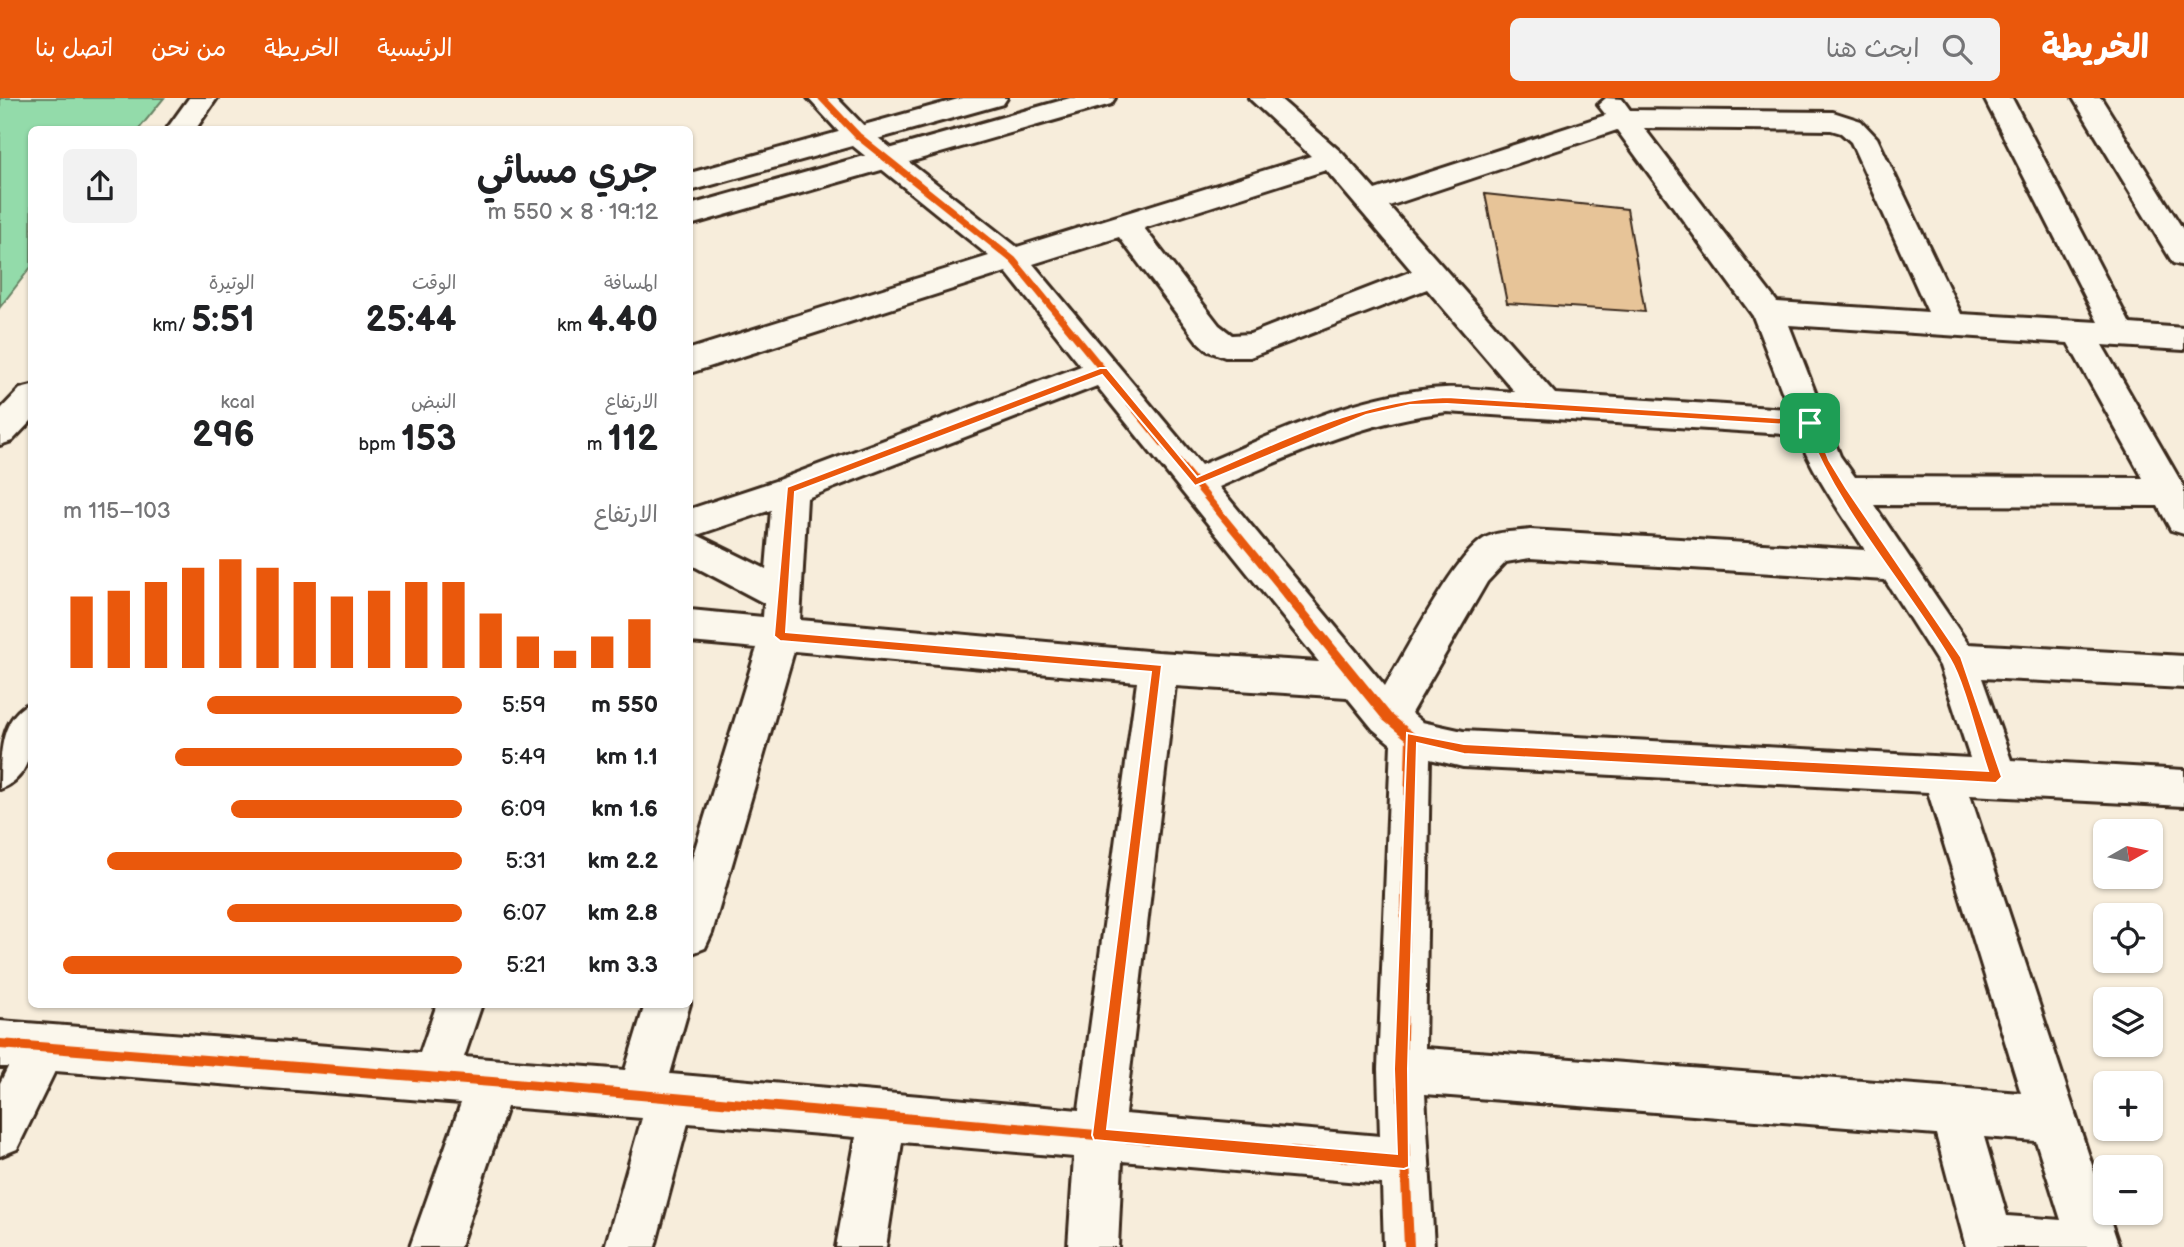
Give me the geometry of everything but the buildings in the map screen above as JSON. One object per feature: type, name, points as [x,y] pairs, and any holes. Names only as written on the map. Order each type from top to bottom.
[{"type":"street","points":[[183,126],[203,98]]},
{"type":"street","points":[[822,98],[858,136],[1013,260],[1358,681],[1399,727],[1464,749],[2184,788]]},
{"type":"street","points":[[693,181],[993,98]]},
{"type":"street","points":[[693,214],[888,161],[1101,98]]},
{"type":"street","points":[[1263,98],[1332,159],[1545,406]]},
{"type":"street","points":[[1998,98],[2120,335]]},
{"type":"street","points":[[2087,98],[2170,211],[2184,256]]},
{"type":"street","points":[[1369,202],[1614,108],[1764,108],[1833,121],[1851,127],[1863,138],[1950,325]]},
{"type":"street","points":[[1614,108],[1768,313],[1825,460],[1957,660],[1996,777]]},
{"type":"street","points":[[693,360],[1332,159]]},
{"type":"street","points":[[1125,224],[1213,340],[1219,346],[1235,349],[1258,343],[1433,275]]},
{"type":"street","points":[[1768,313],[2184,339]]},
{"type":"street","points":[[2078,332],[2177,506]]},
{"type":"street","points":[[693,522],[790,490],[1104,370]]},
{"type":"street","points":[[1195,482],[1364,412],[1410,402],[1447,400],[1810,423]]},
{"type":"street","points":[[0,432],[28,402]]},
{"type":"street","points":[[693,923],[780,636],[790,490]]},
{"type":"street","points":[[1843,491],[2177,506]]},
{"type":"street","points":[[1409,1247],[1401,1069],[1399,727],[1474,571],[1496,549],[1530,544],[1893,566]]},
{"type":"street","points":[[693,549],[782,595]]},
{"type":"street","points":[[693,626],[1158,668],[1358,681]]},
{"type":"street","points":[[1957,660],[2184,672]]},
{"type":"street","points":[[1093,1247],[1099,1135],[1158,668]]},
{"type":"street","points":[[0,771],[28,726]]},
{"type":"street","points":[[1943,774],[2053,1118],[2091,1247],[1990,1244],[1953,1112]]},
{"type":"street","points":[[434,1077],[459,1008]]},
{"type":"street","points":[[630,1247],[667,1008]]},
{"type":"street","points":[[0,1132],[22,1045],[434,1077],[1404,1162]]},
{"type":"street","points":[[1401,1069],[2053,1118]]},
{"type":"street","points":[[435,1247],[492,1082]]},
{"type":"street","points":[[861,1247],[883,1116]]},
{"type":"green space","points":[[0,98],[164,98],[141,126],[28,126],[28,271],[0,307]]},
{"type":"cycle path","points":[[822,98],[858,136],[1013,260],[1387,717],[1411,737],[1401,1069],[1409,1247]]},
{"type":"cycle path","points":[[0,1044],[492,1082],[1404,1162]]},
{"type":"route","points":[[1104,370],[1195,482],[1364,412],[1410,402],[1447,400],[1810,423],[1825,460],[1843,491],[1957,660],[1996,777],[1464,749],[1411,737],[1401,1069],[1404,1162],[1099,1135],[1158,668],[780,636],[790,490],[1104,370]]}]
